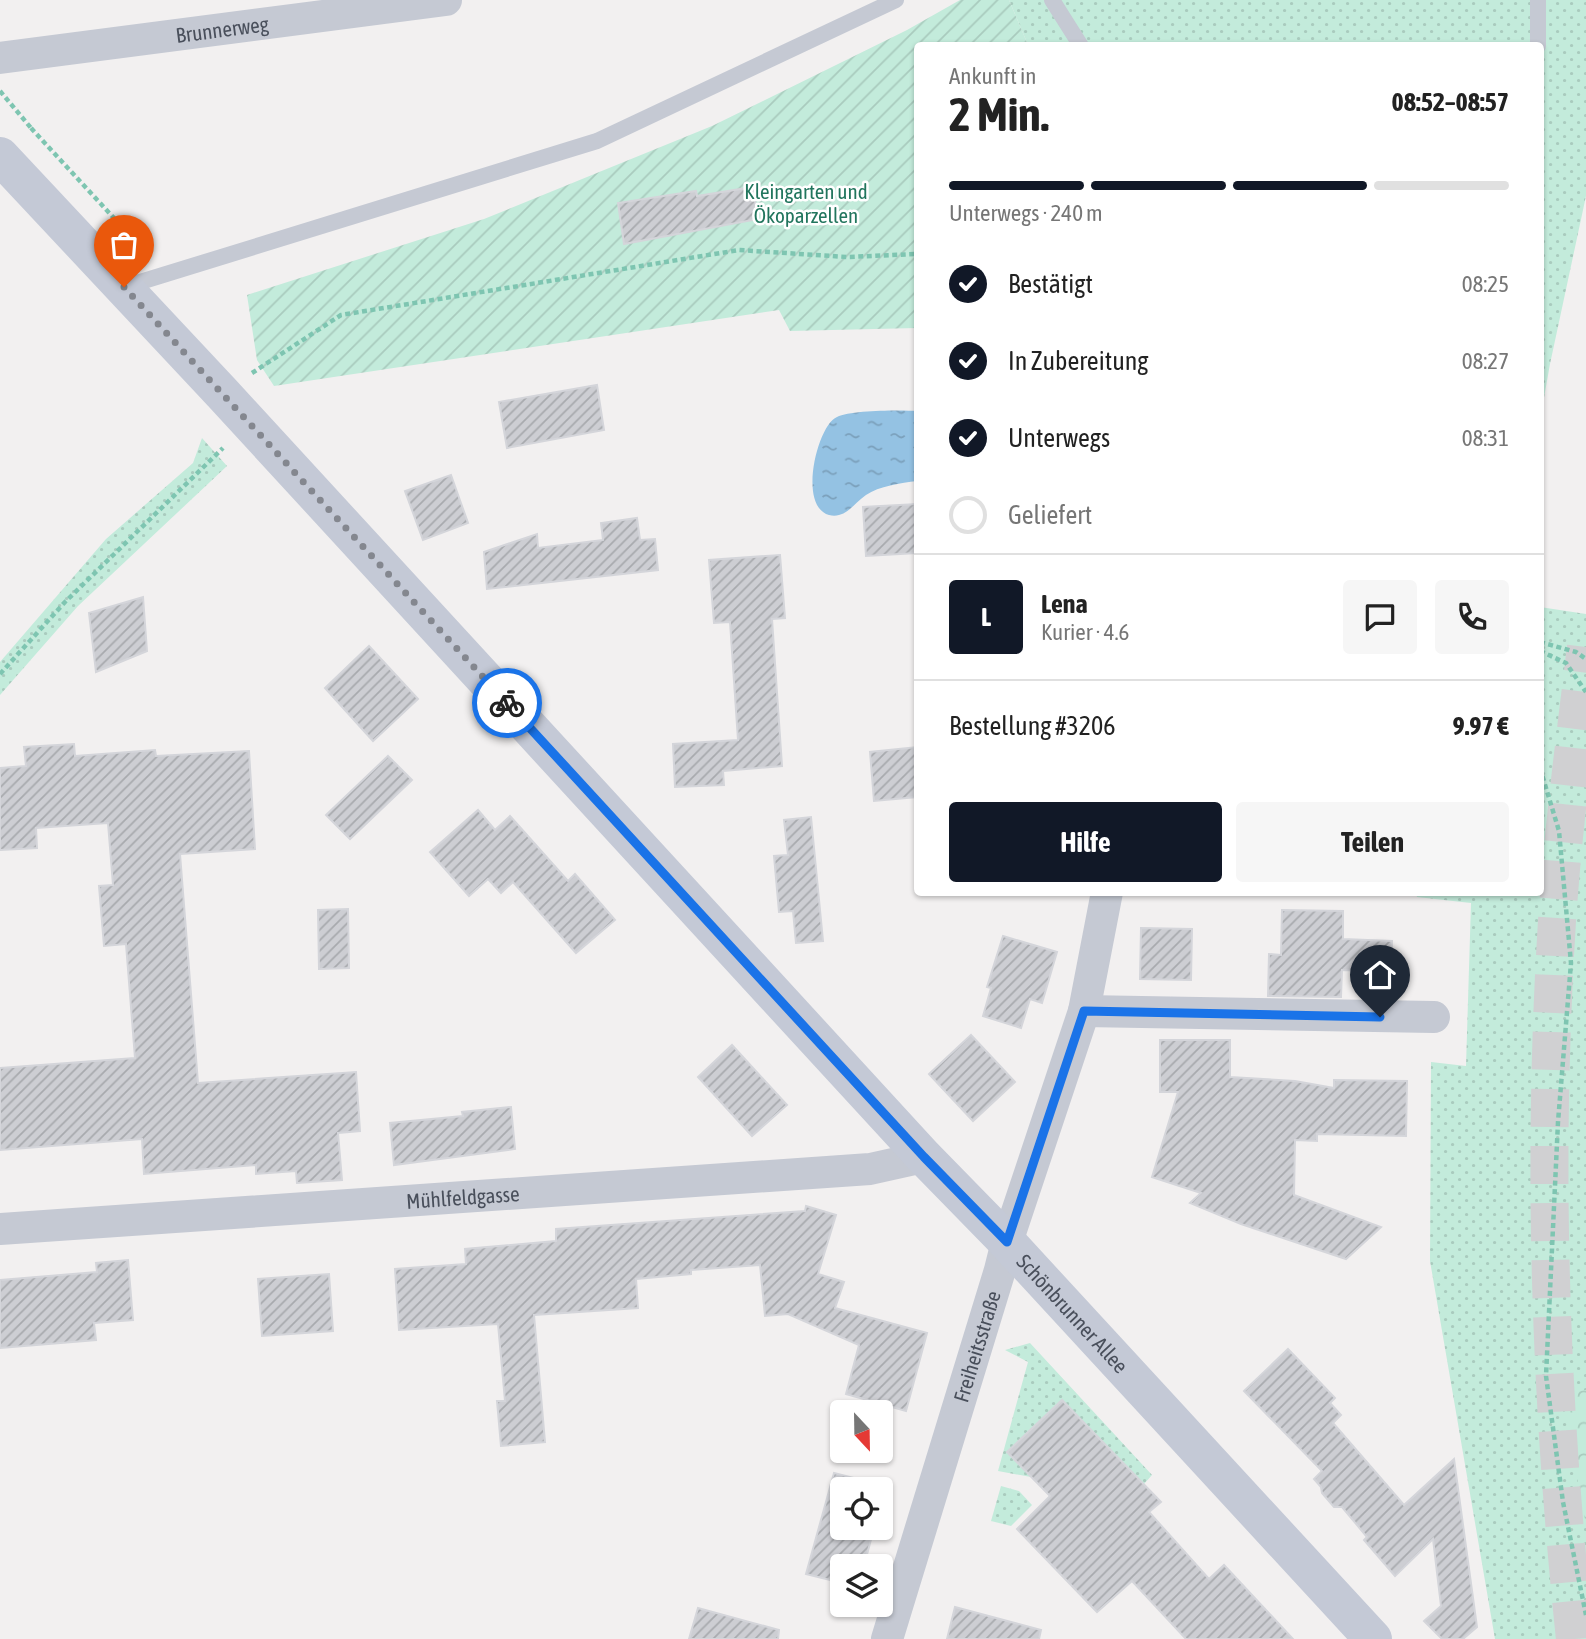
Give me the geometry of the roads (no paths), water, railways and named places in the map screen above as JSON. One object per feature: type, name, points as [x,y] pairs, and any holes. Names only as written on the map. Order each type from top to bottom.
[{"type":"main road","name":"Schönbrunner Allee","points":[[0,156],[1373,1639]]},
{"type":"street","name":"Brunnerweg","points":[[0,58],[446,0]]},
{"type":"street","name":"Freiheitsstraße","points":[[887,1639],[1007,1242],[1084,1011],[1106,896]]},
{"type":"street","points":[[1084,1011],[1434,1017]]},
{"type":"street","name":"Mühlfeldgasse","points":[[0,1229],[870,1169],[924,1157]]},
{"type":"lane","points":[[124,287],[597,141],[896,0]]},
{"type":"lane","points":[[1052,0],[1078,42]]},
{"type":"lane","points":[[1538,0],[1538,42]]},
{"type":"water","points":[[914,411],[914,481],[877,489],[840,515],[829,515],[819,508],[812,482],[823,434],[837,417],[853,413]]},
{"type":"tunnel","points":[[1575,1639],[1554,1370],[1550,1101],[1557,921],[1586,647]]},
{"type":"park label","name":"Kleingarten und Ökoparzellen","points":[[806,203]]}]
